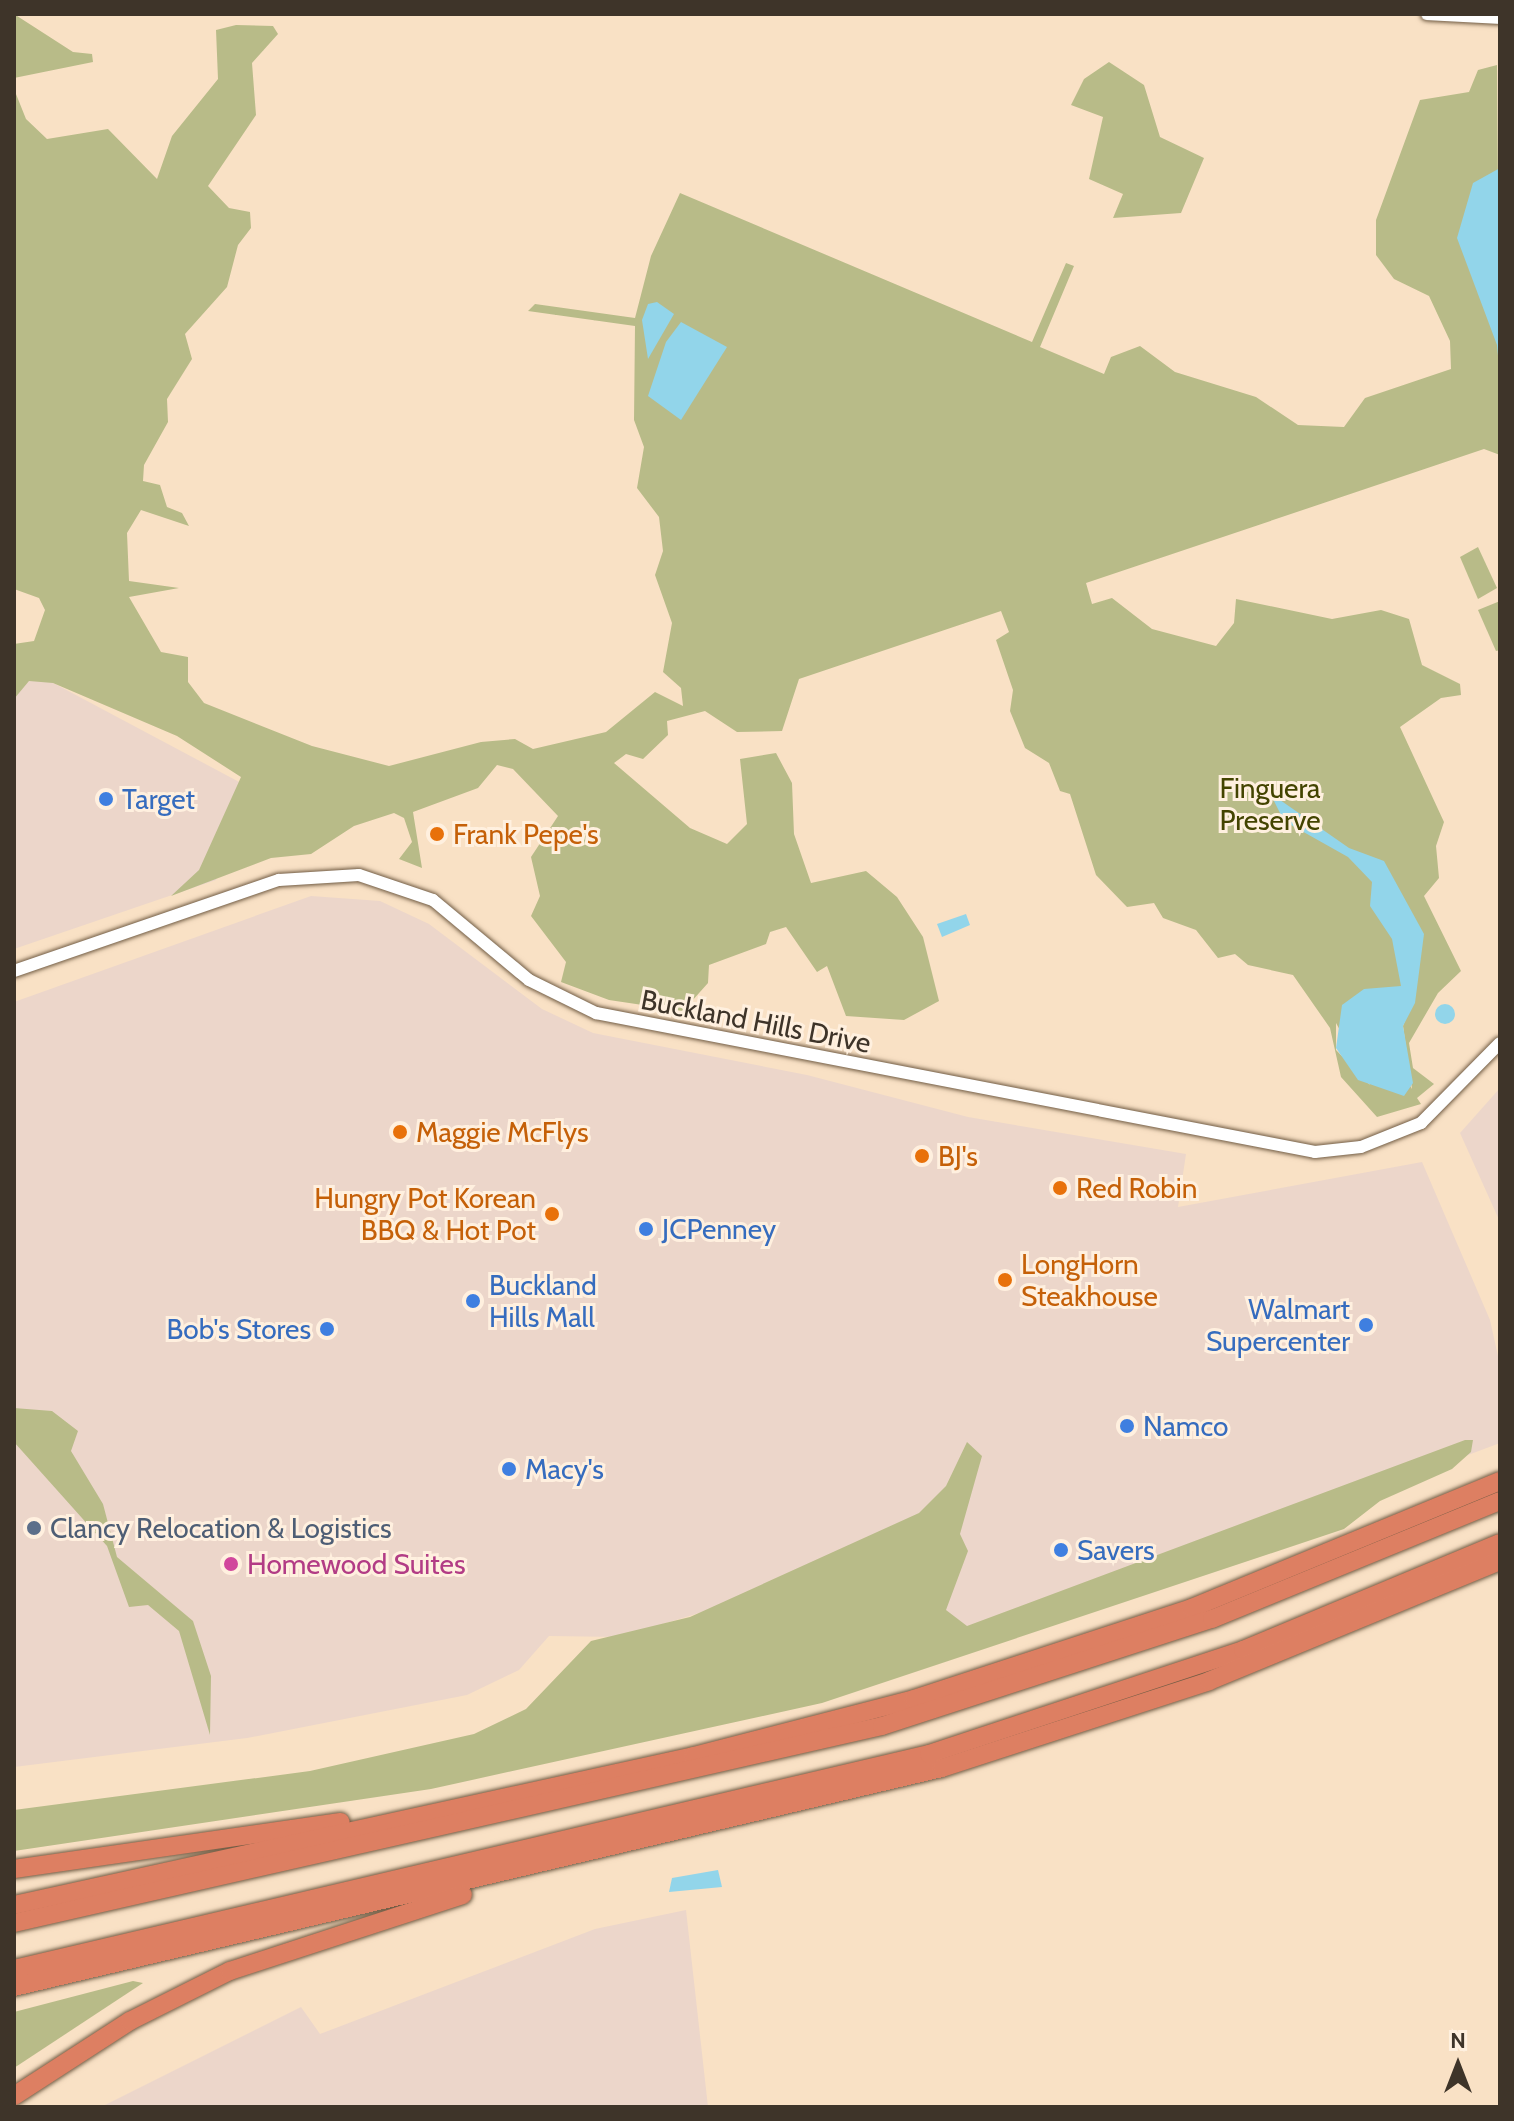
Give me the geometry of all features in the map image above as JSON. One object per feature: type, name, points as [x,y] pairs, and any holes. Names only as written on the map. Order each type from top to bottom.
[{"type":"highway","points":[[14,1905],[751,1743],[1020,1667],[1245,1589],[1500,1481]]},
{"type":"highway","points":[[14,1923],[871,1730],[1212,1619],[1500,1501]]},
{"type":"highway","points":[[14,1969],[929,1754],[1243,1650],[1500,1543]]},
{"type":"highway","points":[[14,1987],[836,1797],[1068,1729],[1293,1649],[1500,1561]]},
{"type":"highway","points":[[14,1869],[405,1810],[459,1808]]},
{"type":"highway","points":[[14,2096],[130,2021],[230,1971],[564,1861]]},
{"type":"street","points":[[1427,14],[1500,18]]},
{"type":"street","name":"Buckland Hills Drive","points":[[14,971],[279,880],[359,875],[433,900],[529,980],[596,1013],[1315,1152],[1361,1147],[1421,1123],[1500,1043]]},
{"type":"shaded area","points":[[27,669],[243,784],[216,880],[14,949],[14,694]]},
{"type":"shaded area","points":[[311,896],[380,901],[429,924],[542,1009],[593,1033],[807,1075],[968,1117],[1186,1154],[1178,1207],[1422,1162],[1490,1320],[1500,1365],[1500,1443],[959,1646],[709,1610],[620,1637],[549,1636],[519,1670],[467,1695],[247,1738],[14,1767],[14,1002]]},
{"type":"shaded area","points":[[1500,1088],[1500,1222],[1460,1133]]},
{"type":"shaded area","points":[[686,1910],[708,2107],[101,2107],[301,2007],[320,2034],[595,1929]]},
{"type":"green space","points":[[14,14],[73,52],[92,54],[93,62],[14,78]]},
{"type":"green space","name":"Finguera Preserve","points":[[236,25],[273,26],[278,34],[252,63],[256,115],[208,186],[229,208],[250,212],[251,228],[238,245],[227,287],[185,334],[192,359],[167,399],[168,422],[144,465],[143,481],[160,485],[167,507],[182,513],[189,526],[141,510],[127,533],[129,581],[179,588],[129,597],[161,652],[188,657],[188,682],[204,703],[312,746],[389,766],[481,742],[515,739],[533,749],[606,732],[655,692],[683,706],[681,688],[663,672],[672,623],[655,575],[663,551],[659,517],[637,488],[644,447],[634,420],[635,326],[528,311],[535,304],[635,318],[651,256],[680,193],[1032,342],[1066,263],[1074,266],[1040,347],[1104,374],[1111,357],[1140,346],[1175,372],[1256,397],[1298,425],[1344,427],[1365,398],[1451,369],[1450,341],[1429,296],[1394,279],[1376,255],[1376,220],[1420,100],[1469,92],[1478,70],[1497,65],[1500,455],[1484,449],[1086,583],[1092,604],[1112,598],[1152,629],[1216,646],[1234,623],[1236,599],[1332,619],[1381,610],[1409,619],[1422,665],[1460,684],[1461,695],[1441,698],[1400,727],[1444,822],[1436,846],[1439,878],[1424,896],[1461,971],[1438,993],[1409,1043],[1413,1068],[1434,1084],[1417,1098],[1421,1104],[1377,1117],[1341,1077],[1330,1028],[1293,975],[1248,965],[1235,954],[1218,958],[1196,930],[1163,918],[1154,903],[1127,907],[1096,875],[1070,794],[1060,791],[1049,763],[1025,748],[1010,711],[1013,690],[996,640],[1009,632],[1001,611],[799,679],[782,731],[737,732],[705,711],[667,721],[668,735],[643,759],[626,754],[614,763],[690,828],[727,844],[747,824],[740,759],[776,753],[792,783],[794,834],[811,883],[866,871],[897,897],[923,937],[939,1001],[904,1020],[846,1016],[827,966],[817,972],[786,927],[770,932],[766,944],[709,965],[708,983],[683,1011],[609,1000],[561,982],[566,962],[531,916],[540,896],[531,857],[558,816],[513,769],[497,765],[478,788],[413,812],[422,868],[399,859],[412,842],[404,818],[394,813],[354,826],[311,854],[271,858],[171,896],[199,870],[241,777],[177,736],[53,683],[29,681],[14,699],[14,644],[34,641],[45,610],[39,598],[14,589],[14,89],[26,119],[47,139],[108,129],[157,179],[172,136],[218,79],[216,30]],"holes":[[[1415,995],[1403,1026],[1412,1089],[1390,1051]],[[1336,1023],[1370,1085],[1336,1050]]]},
{"type":"green space","points":[[1109,62],[1144,85],[1160,137],[1204,158],[1181,213],[1113,218],[1123,194],[1089,179],[1103,117],[1071,105],[1084,79]]},
{"type":"green space","points":[[1478,547],[1497,588],[1478,599],[1460,557]]},
{"type":"green space","points":[[1500,601],[1500,650],[1496,651],[1478,610]]},
{"type":"green space","points":[[14,1408],[52,1411],[78,1431],[71,1451],[103,1504],[117,1557],[193,1621],[211,1676],[210,1735],[179,1631],[148,1605],[129,1607],[107,1546],[14,1442]]},
{"type":"green space","points":[[1465,1440],[1473,1440],[1471,1452],[1452,1469],[1380,1501],[1344,1529],[822,1703],[431,1789],[14,1851],[14,1810],[310,1771],[474,1734],[526,1709],[591,1641],[690,1617],[919,1513],[946,1486],[967,1442],[982,1456],[960,1534],[968,1551],[946,1610],[967,1626]]},
{"type":"green space","points":[[133,1981],[143,1983],[14,2068],[14,2012]]},
{"type":"water","points":[[1500,168],[1500,377],[1497,345],[1457,238],[1473,183]]},
{"type":"water","points":[[657,302],[674,314],[648,359],[642,320],[648,304]]},
{"type":"water","points":[[681,322],[727,347],[681,420],[648,396],[666,342]]},
{"type":"water","points":[[1270,793],[1349,848],[1384,861],[1424,934],[1415,1003],[1403,1026],[1413,1083],[1404,1096],[1358,1080],[1336,1048],[1342,1005],[1364,989],[1401,986],[1392,939],[1370,906],[1372,882],[1348,857],[1284,821]]},
{"type":"water","points":[[966,914],[970,925],[942,937],[937,924]]},
{"type":"water","points":[[1445,1004],[1452,1007],[1455,1014],[1452,1021],[1445,1024],[1438,1021],[1435,1014],[1438,1007]]},
{"type":"water","points":[[718,1870],[722,1887],[669,1892],[672,1878]]},
{"type":"place","name":"Target","points":[[106,799]]},
{"type":"place","name":"Frank Pepe's","points":[[437,834]]},
{"type":"place","name":"Maggie McFlys","points":[[400,1132]]},
{"type":"place","name":"BJ's","points":[[922,1156]]},
{"type":"place","name":"Red Robin","points":[[1060,1188]]},
{"type":"place","name":"Hungry Pot Korean BBQ & Hot Pot","points":[[552,1214]]},
{"type":"place","name":"JCPenney","points":[[646,1229]]},
{"type":"place","name":"LongHorn Steakhouse","points":[[1005,1280]]},
{"type":"place","name":"Buckland Hills Mall","points":[[473,1301]]},
{"type":"place","name":"Walmart Supercenter","points":[[1366,1325]]},
{"type":"place","name":"Bob's Stores","points":[[327,1329]]},
{"type":"place","name":"Namco","points":[[1127,1426]]},
{"type":"place","name":"Macy's","points":[[509,1469]]},
{"type":"place","name":"Clancy Relocation & Logistics","points":[[34,1528]]},
{"type":"place","name":"Savers","points":[[1061,1550]]},
{"type":"place","name":"Homewood Suites","points":[[231,1564]]}]
